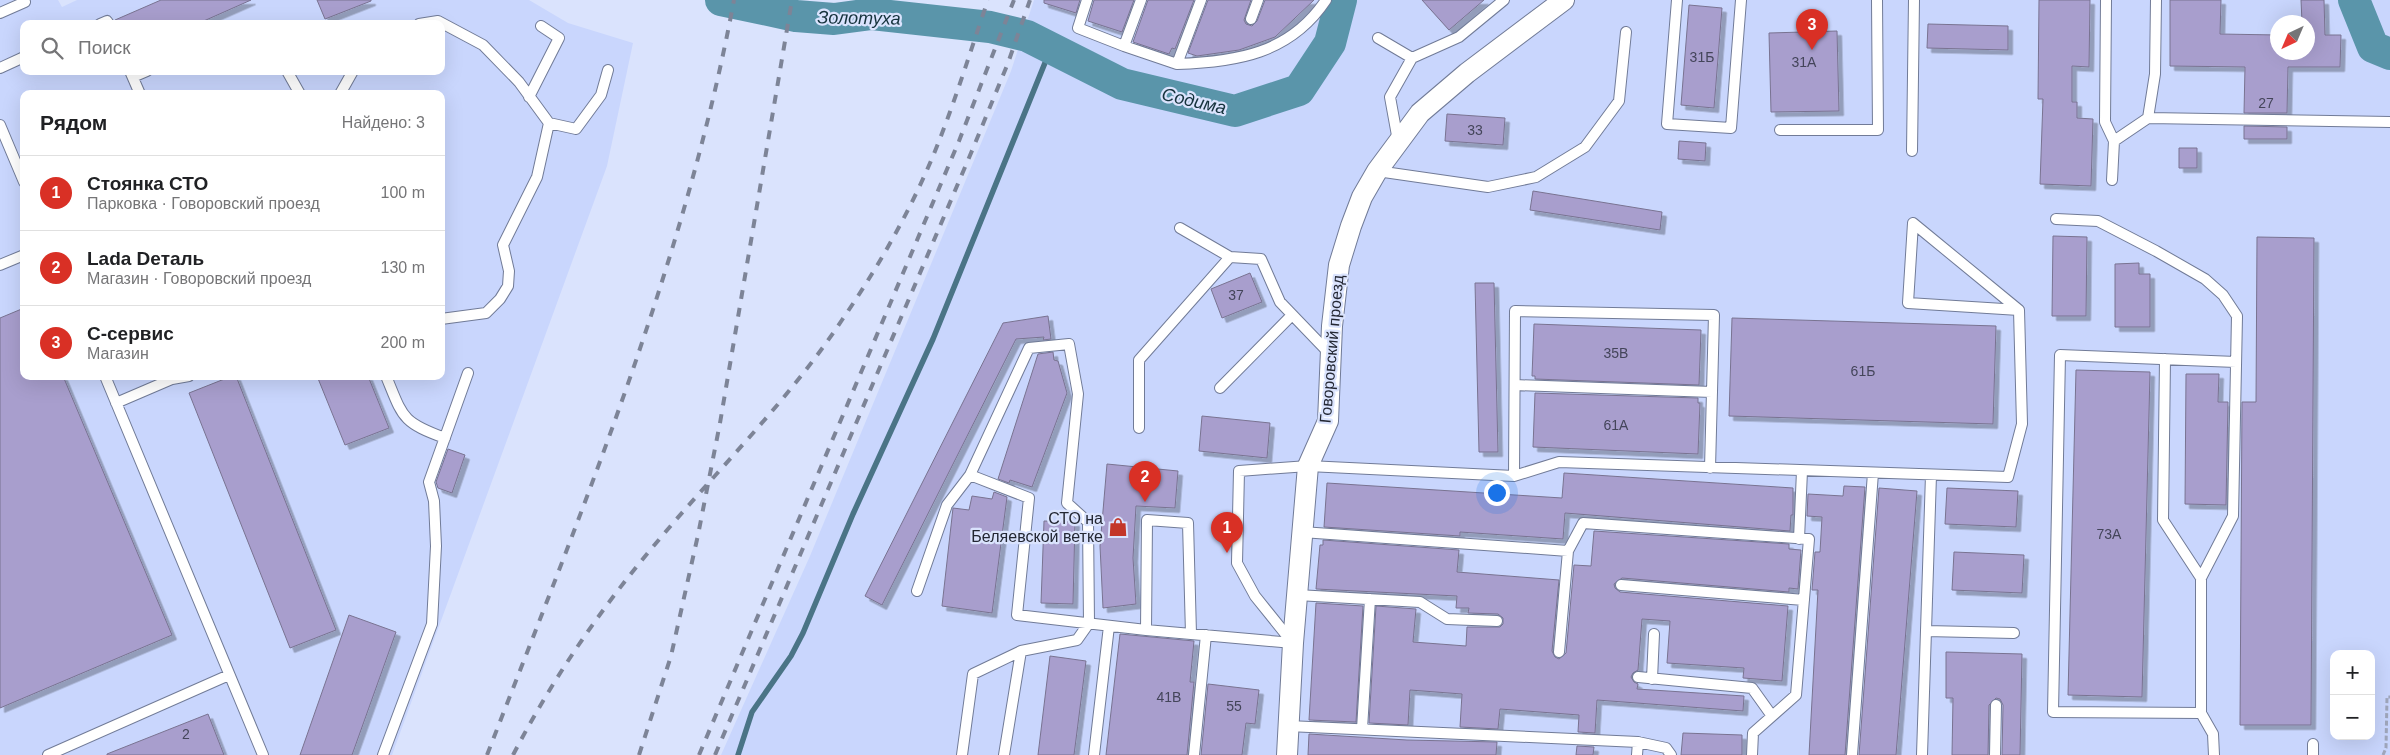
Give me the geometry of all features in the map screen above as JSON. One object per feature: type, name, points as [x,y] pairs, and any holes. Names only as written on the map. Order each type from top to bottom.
[{"type":"street","name":"Говоровский проезд","points":[[1287,755],[1293,642],[1308,466],[1328,421],[1331,354],[1339,265],[1362,197],[1377,171],[1420,113],[1467,73],[1564,0]]},
{"type":"lane","points":[[1087,0],[1078,28],[1177,64],[1227,61],[1264,52],[1296,32],[1326,0]]},
{"type":"lane","points":[[1124,46],[1141,0]]},
{"type":"lane","points":[[1177,64],[1201,0]]},
{"type":"lane","points":[[1251,19],[1258,0]]},
{"type":"lane","points":[[1399,142],[1390,97],[1412,58],[1459,37],[1504,0]]},
{"type":"lane","points":[[1677,0],[1667,124],[1731,128],[1741,0]]},
{"type":"lane","points":[[1780,130],[1878,130],[1877,0]]},
{"type":"lane","points":[[1912,151],[1914,0]]},
{"type":"lane","points":[[2106,0],[2105,122],[2114,141],[2112,180]]},
{"type":"lane","points":[[2148,118],[2155,74],[2156,0]]},
{"type":"lane","points":[[0,13],[25,2]]},
{"type":"lane","points":[[445,25],[483,45],[529,97],[549,123],[576,129],[600,96],[608,70]]},
{"type":"lane","points":[[529,97],[559,38],[541,26]]},
{"type":"lane","points":[[1377,171],[1488,187],[1536,177],[1584,147],[1619,101],[1626,32]]},
{"type":"lane","points":[[1378,38],[1412,58]]},
{"type":"lane","points":[[0,68],[20,59]]},
{"type":"lane","points":[[132,75],[138,90]]},
{"type":"lane","points":[[289,75],[298,90]]},
{"type":"lane","points":[[342,90],[351,75]]},
{"type":"lane","points":[[2114,141],[2148,118],[2390,122]]},
{"type":"lane","points":[[445,318],[486,313],[500,299],[508,286],[509,271],[503,245],[537,177],[549,123]]},
{"type":"lane","points":[[0,125],[20,172]]},
{"type":"lane","points":[[2056,219],[2098,221],[2205,280],[2224,295],[2237,316],[2233,516],[2201,578],[2201,713],[2213,734],[2214,755]]},
{"type":"lane","points":[[1913,223],[1996,292],[2019,310],[1908,303],[1913,223]]},
{"type":"lane","points":[[1180,228],[1230,258],[1261,259],[1280,302],[1331,354]]},
{"type":"lane","points":[[0,265],[20,257]]},
{"type":"lane","points":[[1139,428],[1139,360],[1230,258]]},
{"type":"lane","points":[[1293,642],[1254,596],[1237,563],[1240,471],[1308,466],[1514,476],[1559,462],[2008,478],[2022,424],[2019,310]]},
{"type":"lane","points":[[1514,476],[1515,311],[1714,315],[1710,468]]},
{"type":"lane","points":[[1220,388],[1292,315]]},
{"type":"lane","points":[[918,591],[946,506],[970,475],[1028,348],[1069,344],[1078,394],[1067,503],[1088,522],[1089,623],[1077,640],[1021,651],[973,674],[962,755]]},
{"type":"lane","points":[[2201,713],[2053,712],[2060,355],[2236,362]]},
{"type":"lane","points":[[2165,360],[2163,520],[2201,578]]},
{"type":"lane","points":[[383,755],[432,624],[436,546],[434,501],[429,482],[468,372]]},
{"type":"lane","points":[[107,380],[263,755]]},
{"type":"lane","points":[[116,403],[170,380]]},
{"type":"lane","points":[[388,380],[403,415],[418,428],[444,438]]},
{"type":"lane","points":[[1514,385],[1712,392]]},
{"type":"lane","points":[[1799,539],[1802,471]]},
{"type":"lane","points":[[1852,755],[1873,473]]},
{"type":"lane","points":[[970,475],[1029,498],[1017,615],[1146,630],[1293,642]]},
{"type":"lane","points":[[1922,755],[1931,476]]},
{"type":"lane","points":[[1146,630],[1147,520],[1188,523],[1191,634]]},
{"type":"lane","points":[[1559,652],[1568,551],[1583,523],[1809,539],[1796,695],[1753,733],[1752,755]]},
{"type":"lane","points":[[1302,532],[1568,551]]},
{"type":"lane","points":[[1621,585],[1804,600]]},
{"type":"lane","points":[[1297,595],[1420,602],[1447,619],[1497,621]]},
{"type":"lane","points":[[1362,729],[1370,599]]},
{"type":"lane","points":[[1094,755],[1109,626]]},
{"type":"lane","points":[[1926,632],[2014,633]]},
{"type":"lane","points":[[1652,679],[1654,634]]},
{"type":"lane","points":[[1194,755],[1206,635]]},
{"type":"lane","points":[[1004,755],[1021,651]]},
{"type":"lane","points":[[48,755],[229,675]]},
{"type":"lane","points":[[1638,677],[1752,688],[1772,716]]},
{"type":"lane","points":[[1995,755],[1996,705]]},
{"type":"lane","points":[[1288,726],[1638,742],[1666,748],[1671,755]]},
{"type":"lane","points":[[1637,755],[1638,742]]},
{"type":"lane","points":[[2313,744],[2313,755]]},
{"type":"path","points":[[2383,755],[2386,748],[2387,697],[2390,697]]},
{"type":"shaded area","points":[[0,0],[58,0],[62,7],[77,0],[529,0],[568,23],[633,43],[607,166],[392,755],[0,755]]},
{"type":"shaded area","points":[[1034,0],[2390,0],[2390,755],[721,755],[810,556],[1011,71]]},
{"type":"building","points":[[161,0],[251,0],[206,20],[115,20]]},
{"type":"building","points":[[317,0],[371,0],[371,1],[325,19]]},
{"type":"building","points":[[1044,0],[1080,0],[1076,13],[1044,3]]},
{"type":"building","points":[[1094,0],[1134,0],[1122,32],[1088,21]]},
{"type":"building","points":[[1148,0],[1194,0],[1175,49],[1172,48],[1169,54],[1133,42]]},
{"type":"building","points":[[1208,0],[1251,0],[1244,20],[1246,24],[1252,26],[1257,21],[1265,0],[1314,0],[1275,37],[1239,50],[1197,56],[1188,53]]},
{"type":"building","points":[[1422,0],[1484,0],[1449,30]]},
{"type":"building","points":[[2039,0],[2090,0],[2089,67],[2072,66],[2072,102],[2077,102],[2077,118],[2093,119],[2091,186],[2040,184],[2043,99],[2038,99]]},
{"type":"building","points":[[2170,0],[2221,0],[2220,34],[2270,35],[2270,60],[2315,60],[2315,15],[2302,15],[2301,0],[2324,0],[2325,35],[2341,35],[2340,67],[2288,67],[2287,113],[2244,113],[2245,67],[2170,66]]},
{"type":"building","points":[[1689,5],[1722,8],[1714,108],[1681,105]]},
{"type":"building","points":[[1928,24],[2008,26],[2008,50],[1927,48]]},
{"type":"building","points":[[1837,31],[1839,111],[1771,112],[1769,33]]},
{"type":"building","points":[[1447,114],[1505,118],[1503,145],[1445,141]]},
{"type":"building","points":[[2244,126],[2287,127],[2287,139],[2244,139]]},
{"type":"building","points":[[1679,141],[1706,143],[1705,161],[1678,159]]},
{"type":"building","points":[[2179,148],[2197,148],[2197,168],[2179,168]]},
{"type":"building","points":[[1533,191],[1662,212],[1660,230],[1530,210]]},
{"type":"building","points":[[2053,236],[2087,237],[2086,316],[2052,316]]},
{"type":"building","points":[[2257,237],[2314,238],[2311,725],[2240,725],[2242,402],[2256,402]]},
{"type":"building","points":[[2139,263],[2139,274],[2150,274],[2150,327],[2115,327],[2115,264]]},
{"type":"building","points":[[1250,273],[1262,302],[1222,318],[1211,289]]},
{"type":"building","points":[[1475,283],[1494,283],[1498,452],[1479,452]]},
{"type":"building","points":[[20,310],[20,380],[65,380],[172,635],[0,708],[0,318]]},
{"type":"building","points":[[1048,316],[1051,339],[1043,340],[1044,337],[1016,339],[882,605],[865,596],[1003,323]]},
{"type":"building","points":[[1732,318],[1996,326],[1993,424],[1729,416]]},
{"type":"building","points":[[1534,324],[1701,330],[1699,385],[1535,379],[1535,376],[1532,376]]},
{"type":"building","points":[[1053,352],[1054,360],[1058,361],[1067,393],[1032,487],[1010,480],[1009,483],[998,479],[1038,354]]},
{"type":"building","points":[[2076,370],[2150,372],[2142,697],[2068,695]]},
{"type":"building","points":[[2186,374],[2219,374],[2218,402],[2228,402],[2226,505],[2185,504]]},
{"type":"building","points":[[222,380],[238,380],[336,630],[290,648],[189,393]]},
{"type":"building","points":[[319,380],[370,380],[389,428],[345,445]]},
{"type":"building","points":[[1535,393],[1698,398],[1698,403],[1700,403],[1698,454],[1533,447]]},
{"type":"building","points":[[1202,416],[1270,423],[1267,458],[1199,451]]},
{"type":"building","points":[[448,449],[465,455],[452,493],[438,488],[436,482]]},
{"type":"building","name":"СТО на Беляевской ветке","points":[[1107,464],[1178,471],[1175,508],[1136,506],[1133,558],[1136,604],[1103,608],[1100,546]]},
{"type":"building","points":[[1564,473],[1793,488],[1793,515],[1791,515],[1790,531],[1565,513],[1563,539],[1460,532],[1460,536],[1324,527],[1327,483],[1562,498]]},
{"type":"building","points":[[1844,486],[1865,487],[1845,755],[1809,755],[1818,590],[1812,590],[1815,552],[1820,552],[1822,517],[1807,516],[1808,494],[1843,496]]},
{"type":"building","points":[[1879,488],[1917,491],[1896,755],[1859,755]]},
{"type":"building","points":[[1947,488],[2018,491],[2016,527],[1945,524]]},
{"type":"building","points":[[994,492],[1007,497],[992,613],[942,606],[953,508],[969,510],[972,496],[992,499]]},
{"type":"building","points":[[1044,521],[1075,522],[1073,604],[1041,603]]},
{"type":"building","points":[[1594,531],[1789,544],[1789,549],[1801,550],[1798,589],[1789,588],[1789,592],[1622,578],[1614,584],[1615,588],[1620,592],[1788,606],[1782,681],[1743,678],[1744,668],[1667,663],[1670,621],[1642,619],[1638,670],[1631,677],[1638,684],[1637,689],[1744,696],[1743,711],[1597,700],[1595,733],[1578,732],[1579,715],[1500,709],[1498,729],[1460,727],[1462,694],[1410,690],[1408,725],[1369,723],[1376,606],[1416,609],[1413,642],[1466,646],[1467,627],[1500,627],[1503,624],[1503,618],[1498,614],[1468,613],[1469,608],[1456,608],[1457,596],[1316,589],[1320,545],[1323,545],[1323,540],[1459,550],[1457,572],[1559,580],[1552,651],[1555,657],[1559,659],[1566,653],[1574,565],[1591,566]]},
{"type":"building","points":[[1954,552],[2024,555],[2022,593],[1952,590]]},
{"type":"building","points":[[1316,603],[1363,606],[1356,722],[1309,720]]},
{"type":"building","points":[[349,615],[396,632],[352,755],[300,755]]},
{"type":"building","points":[[1120,634],[1194,641],[1190,682],[1194,682],[1187,755],[1106,755]]},
{"type":"building","points":[[1946,652],[2022,654],[2020,755],[2002,755],[2003,705],[2000,699],[1996,698],[1989,705],[1988,755],[1952,755],[1953,698],[1946,698]]},
{"type":"building","points":[[1050,656],[1086,661],[1074,755],[1038,755]]},
{"type":"building","points":[[1208,684],[1259,690],[1255,724],[1246,723],[1242,755],[1201,755]]},
{"type":"building","points":[[208,714],[224,755],[107,755],[107,754]]},
{"type":"building","points":[[1683,733],[1742,735],[1742,755],[1681,755]]},
{"type":"building","points":[[1309,734],[1407,740],[1497,742],[1496,755],[1308,755]]},
{"type":"building","points":[[1577,746],[1594,747],[1593,755],[1576,755]]},
{"type":"waterway","name":"Содима","points":[[721,0],[796,16],[834,19],[872,14],[990,27],[1027,36],[1122,84],[1235,111],[1299,90],[1330,43],[1341,0]]},
{"type":"waterway","name":"Содима","points":[[2354,0],[2373,47],[2390,54]]},
{"type":"waterway","points":[[738,755],[752,712],[791,656],[803,633],[853,514],[933,339],[1051,48]]},
{"type":"railway","points":[[487,755],[594,477],[660,289],[688,194],[713,98],[734,0]]},
{"type":"railway","points":[[639,755],[671,656],[698,535],[720,423],[792,0]]},
{"type":"railway","points":[[513,755],[561,671],[616,592],[681,514],[777,406],[842,320],[872,274],[912,203],[934,153],[956,96],[988,0]]},
{"type":"railway","points":[[699,755],[959,141],[1014,0]]},
{"type":"railway","points":[[715,755],[974,146],[1008,63],[1030,0]]},
{"type":"place","name":"С-сервис","points":[[1812,50]]},
{"type":"place","name":"Lada Dеталь","points":[[1145,502]]},
{"type":"place","name":"СТО на Беляевской ветке","points":[[1118,527]]},
{"type":"place","name":"Стоянка СТО","points":[[1227,553]]},
{"type":"water label","name":"Золотуха","points":[[859,18]]}]
